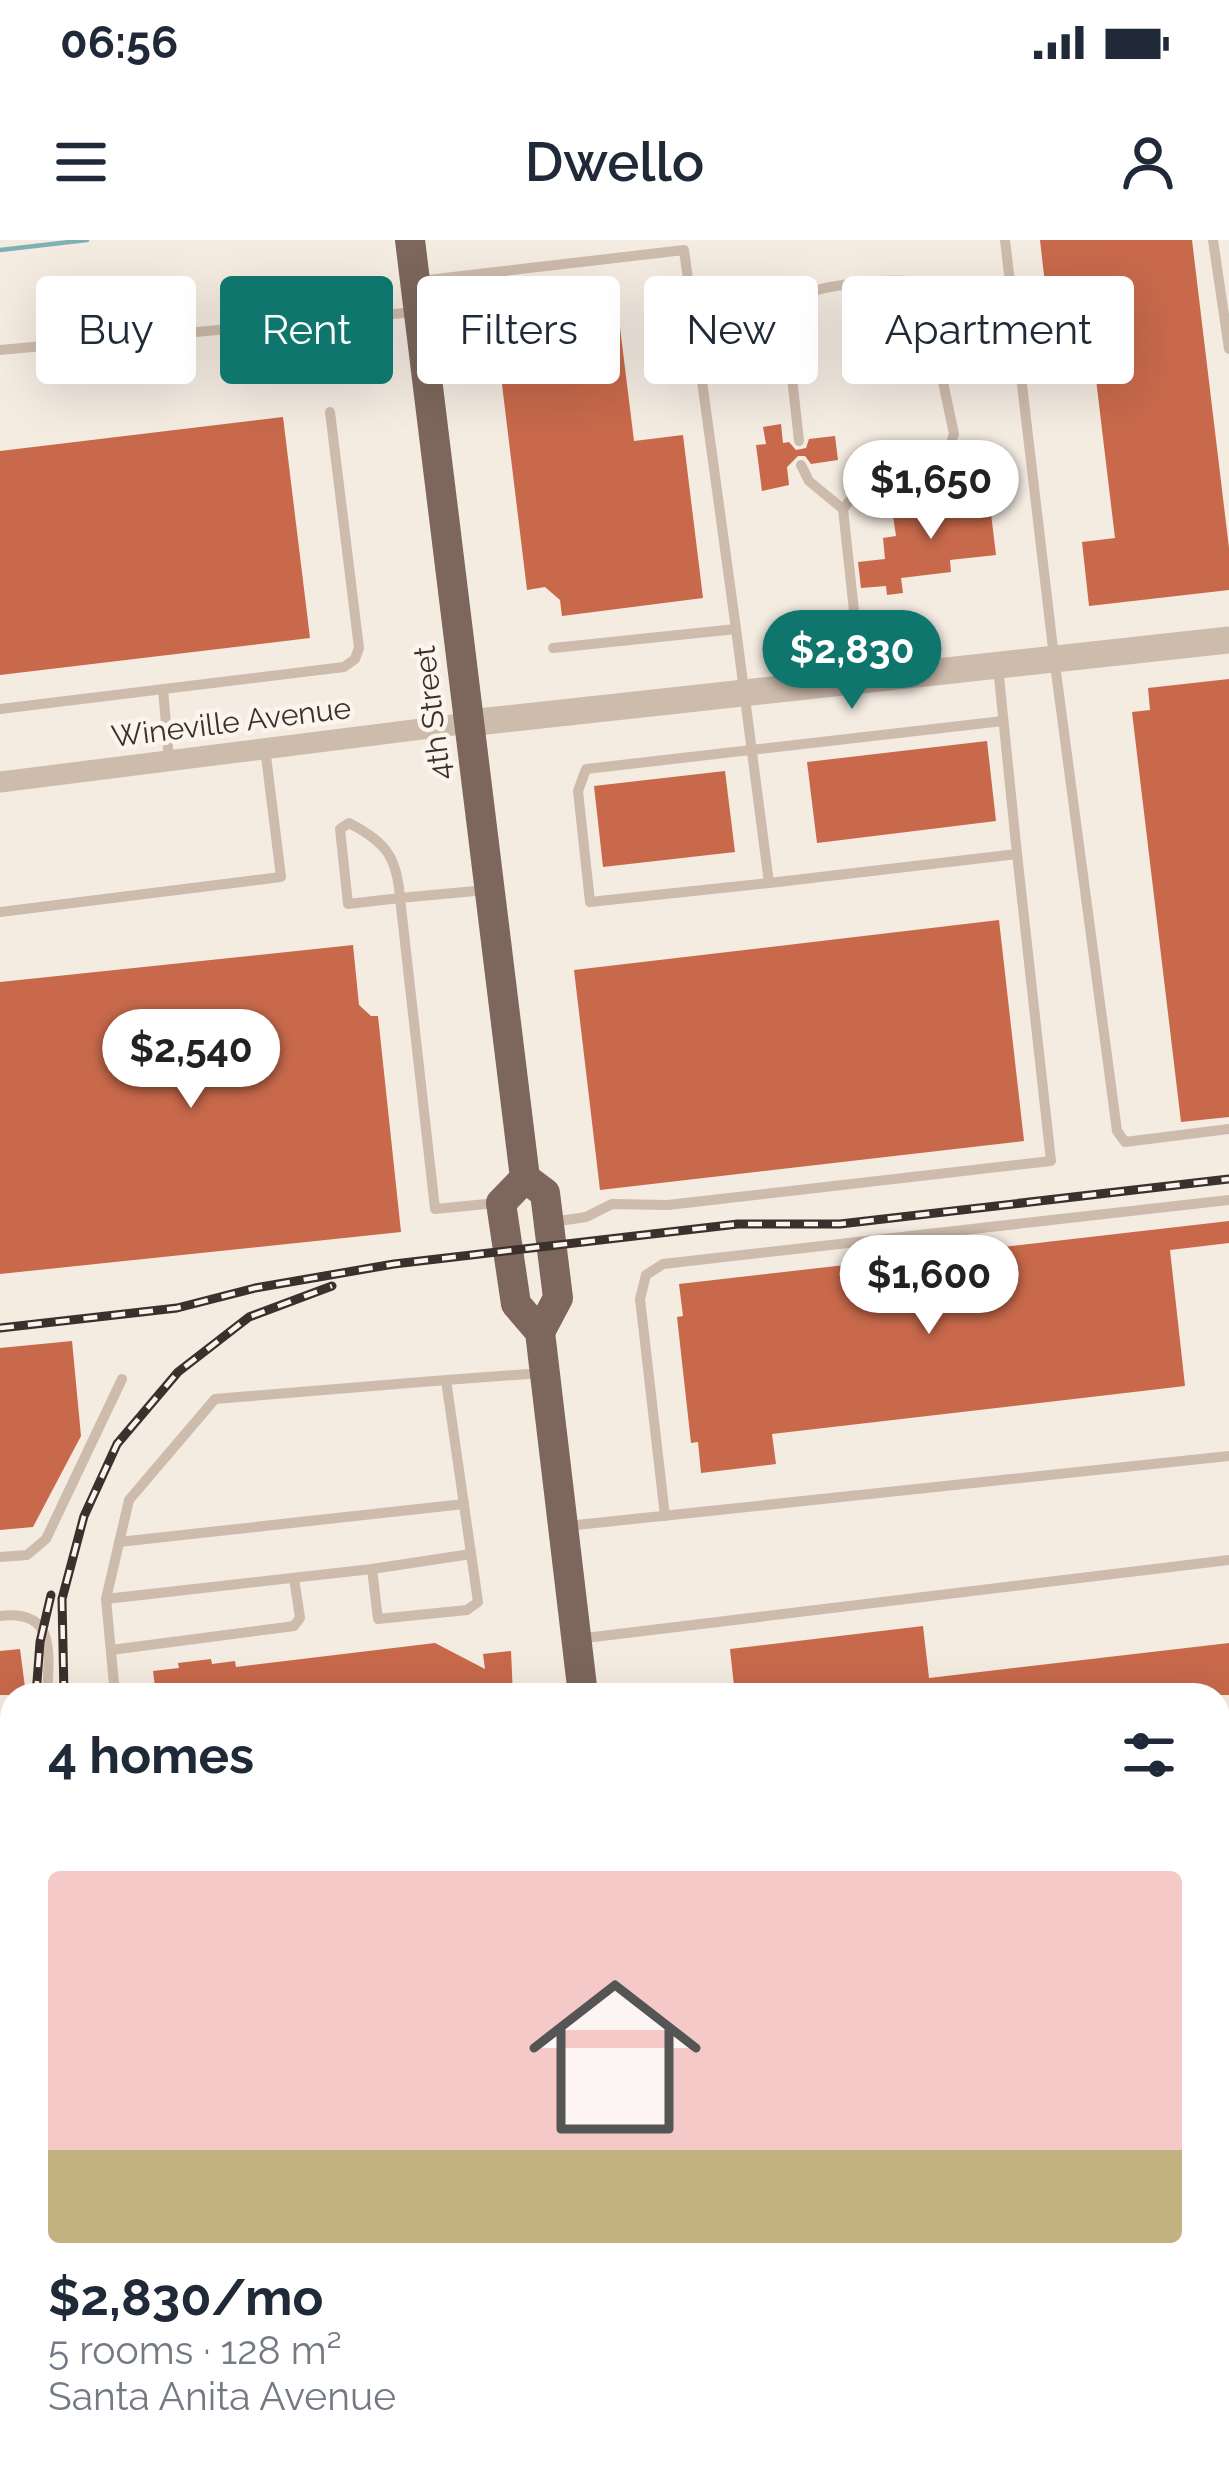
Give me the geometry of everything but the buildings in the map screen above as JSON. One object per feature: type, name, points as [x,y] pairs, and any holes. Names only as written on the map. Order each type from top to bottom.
[{"type":"main road","name":"4th Street","points":[[411,241],[417,296]]},
{"type":"main road","name":"4th Street","points":[[428,384],[525,1178],[545,1192],[549,1222],[558,1298],[540,1331]]},
{"type":"main road","points":[[501,1203],[525,1178]]},
{"type":"main road","name":"4th Street","points":[[501,1203],[516,1304],[540,1331],[582,1683]]},
{"type":"street","points":[[469,723],[1229,640]]},
{"type":"street","name":"Wineville Avenue","points":[[0,782],[469,723]]},
{"type":"lane","points":[[1005,240],[1117,1131],[1125,1142],[1229,1130]]},
{"type":"lane","points":[[1213,240],[1229,349]]},
{"type":"lane","points":[[533,276],[684,250],[769,883]]},
{"type":"lane","points":[[799,441],[785,314],[791,303],[813,292],[904,278],[922,283],[954,434],[947,458],[927,476],[850,499],[843,509],[861,679]]},
{"type":"lane","points":[[0,350],[417,296]]},
{"type":"lane","points":[[0,709],[344,667],[356,659],[359,648],[330,412]]},
{"type":"lane","points":[[801,465],[809,481],[843,509]]},
{"type":"lane","points":[[553,648],[736,629]]},
{"type":"lane","points":[[549,1222],[586,1217],[612,1204],[668,1204],[1051,1161],[998,664]]},
{"type":"lane","points":[[163,689],[169,760]]},
{"type":"lane","points":[[1004,721],[586,770],[578,791],[590,902],[1017,854]]},
{"type":"lane","points":[[0,912],[281,877],[265,748]]},
{"type":"lane","points":[[489,890],[400,898],[348,904],[340,829],[349,823],[387,850],[398,871],[400,898],[435,1209],[501,1203]]},
{"type":"lane","points":[[665,1516],[640,1299],[646,1275],[664,1264],[1229,1200]]},
{"type":"lane","points":[[114,1683],[106,1599],[129,1500],[215,1399],[545,1373]]},
{"type":"lane","points":[[0,1557],[27,1555],[46,1539],[122,1379]]},
{"type":"lane","points":[[372,1569],[378,1619],[467,1610],[478,1602],[446,1380]]},
{"type":"lane","points":[[563,1527],[1229,1456]]},
{"type":"lane","points":[[119,1542],[464,1504]]},
{"type":"lane","points":[[106,1599],[471,1554]]},
{"type":"lane","points":[[577,1639],[1229,1560]]},
{"type":"lane","points":[[110,1651],[294,1626],[300,1618],[294,1578]]},
{"type":"lane","points":[[0,1616],[21,1613],[34,1619],[46,1635],[47,1683]]},
{"type":"waterway","points":[[0,250],[87,240]]},
{"type":"railway","points":[[0,1328],[177,1308],[255,1288],[394,1264],[738,1224],[840,1224],[1229,1179]]},
{"type":"railway","points":[[64,1683],[62,1599],[84,1516],[117,1444],[178,1372],[249,1317],[332,1286]]},
{"type":"railway","points":[[37,1683],[51,1595]]}]
